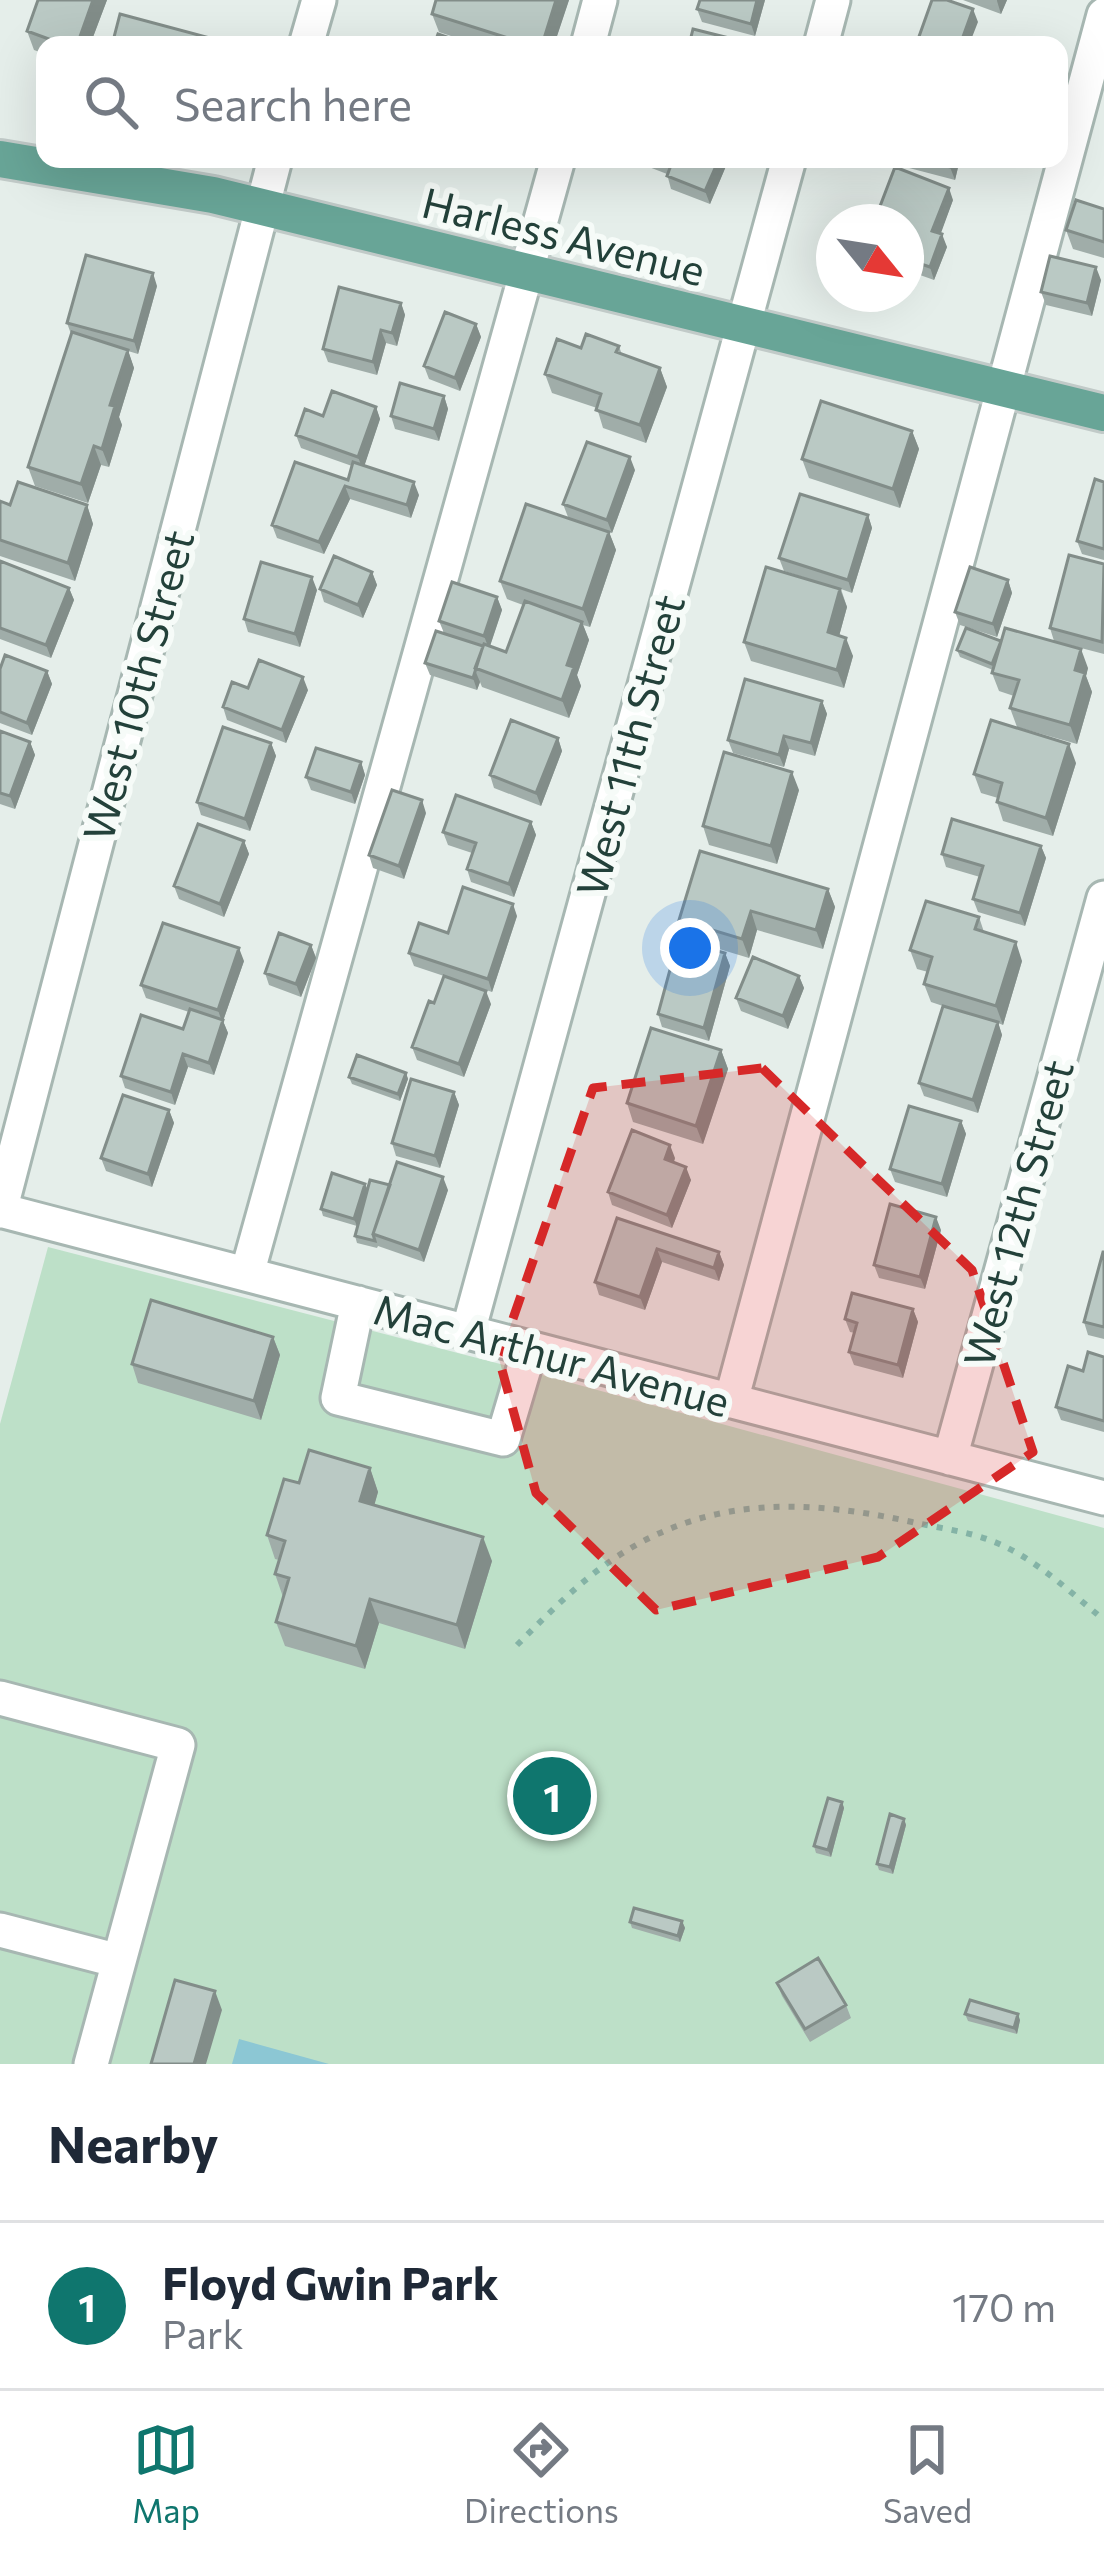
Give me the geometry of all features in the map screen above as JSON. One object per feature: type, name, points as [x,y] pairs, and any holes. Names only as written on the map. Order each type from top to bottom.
[{"type":"main road","name":"Harless Avenue","points":[[0,159],[36,166]]},
{"type":"main road","name":"Harless Avenue","points":[[49,168],[262,207],[1104,412]]},
{"type":"street","points":[[590,36],[600,0]]},
{"type":"street","points":[[823,36],[833,0]]},
{"type":"street","points":[[307,36],[311,2]]},
{"type":"street","points":[[1068,149],[1104,15]]},
{"type":"street","name":"West 10th Street","points":[[0,1210],[273,168]]},
{"type":"street","points":[[247,1274],[556,168]]},
{"type":"street","name":"West 11th Street","points":[[468,1332],[788,168]]},
{"type":"street","points":[[731,1401],[1063,168]]},
{"type":"street","name":"West 12th Street","points":[[950,1458],[1104,898]]},
{"type":"street","name":"Mac Arthur Avenue","points":[[0,1210],[1104,1498]]},
{"type":"street","points":[[358,1303],[338,1398],[502,1438],[530,1348]]},
{"type":"street","points":[[0,1698],[178,1745],[91,2064]]},
{"type":"street","points":[[0,1930],[119,1961]]},
{"type":"path","points":[[517,1645],[565,1597],[614,1558],[662,1533],[755,1507],[843,1507],[992,1540],[1019,1554],[1104,1620]]},
{"type":"highlighted area","points":[[762,1068],[972,1270],[1033,1452],[878,1557],[656,1610],[536,1493],[499,1359],[593,1088]]},
{"type":"green space","points":[[48,1247],[1104,1528],[1104,2064],[0,2064],[0,1424]]},
{"type":"water","points":[[239,2039],[329,2064],[232,2064]]},
{"type":"building","points":[[38,0],[93,0],[80,36],[41,36],[27,31]]},
{"type":"building","points":[[436,0],[556,0],[545,36],[502,36],[432,14]]},
{"type":"building","points":[[700,0],[757,0],[751,24],[697,9]]},
{"type":"building","points":[[932,0],[973,9],[963,36],[919,36]]},
{"type":"building","points":[[120,14],[202,36],[114,36]]},
{"type":"building","points":[[693,29],[721,36],[691,36]]},
{"type":"building","points":[[670,168],[715,168],[705,191],[667,176]]},
{"type":"building","points":[[895,168],[949,188],[932,231],[942,234],[930,267],[924,265],[924,204],[881,204]]},
{"type":"building","points":[[1076,200],[1104,209],[1104,242],[1066,230]]},
{"type":"building","points":[[86,255],[153,273],[134,341],[67,323]]},
{"type":"building","points":[[1050,256],[1096,267],[1087,303],[1041,292]]},
{"type":"building","points":[[339,287],[401,303],[392,333],[381,330],[373,362],[323,349]]},
{"type":"building","points":[[445,312],[476,324],[455,378],[424,366]]},
{"type":"building","points":[[72,332],[128,350],[102,449],[94,446],[81,484],[28,467]]},
{"type":"building","points":[[586,334],[619,346],[616,352],[660,368],[640,425],[596,410],[601,394],[545,374],[557,339],[581,348]]},
{"type":"building","points":[[400,383],[444,396],[434,429],[391,416]]},
{"type":"building","points":[[332,391],[376,407],[358,457],[296,435],[305,409],[323,416]]},
{"type":"building","points":[[821,401],[912,431],[893,489],[802,459]]},
{"type":"building","points":[[587,442],[630,457],[607,520],[563,504]]},
{"type":"building","points":[[295,462],[348,480],[353,462],[414,482],[407,505],[345,486],[319,542],[272,525]]},
{"type":"building","points":[[1095,479],[1104,482],[1104,549],[1077,541]]},
{"type":"building","points":[[18,482],[87,505],[68,563],[0,540],[0,501],[10,505]]},
{"type":"building","points":[[800,494],[868,515],[848,580],[779,558]]},
{"type":"building","points":[[526,504],[609,532],[583,609],[500,581]]},
{"type":"building","points":[[1069,555],[1104,564],[1102,642],[1050,628]]},
{"type":"building","points":[[334,556],[372,572],[358,605],[320,589]]},
{"type":"building","points":[[0,561],[69,588],[46,645],[0,628]]},
{"type":"building","points":[[261,562],[312,577],[295,634],[244,619]]},
{"type":"building","points":[[766,567],[840,589],[828,632],[846,638],[837,670],[744,642]]},
{"type":"building","points":[[970,567],[1008,580],[993,624],[955,612]]},
{"type":"building","points":[[452,582],[497,597],[484,636],[439,621]]},
{"type":"building","points":[[525,601],[582,622],[567,665],[574,667],[562,700],[475,668],[484,644],[506,652]]},
{"type":"building","points":[[966,628],[1001,641],[992,664],[957,650]]},
{"type":"building","points":[[1005,628],[1081,649],[1075,670],[1085,673],[1070,725],[1010,708],[1019,680],[992,673]]},
{"type":"building","points":[[436,631],[483,646],[473,678],[425,663]]},
{"type":"building","points":[[5,655],[47,671],[27,723],[0,712],[0,669]]},
{"type":"building","points":[[259,660],[303,677],[282,730],[223,707],[232,682],[248,688]]},
{"type":"building","points":[[745,679],[822,701],[811,743],[784,736],[779,755],[728,740]]},
{"type":"building","points":[[511,720],[558,738],[536,793],[490,775]]},
{"type":"building","points":[[991,720],[1069,744],[1046,818],[997,802],[1002,783],[974,774]]},
{"type":"building","points":[[223,727],[271,743],[245,819],[197,802]]},
{"type":"building","points":[[0,731],[30,742],[10,796],[0,793]]},
{"type":"building","points":[[316,748],[361,762],[351,792],[306,777]]},
{"type":"building","points":[[724,752],[792,772],[771,846],[703,826]]},
{"type":"building","points":[[392,790],[422,800],[399,866],[369,855]]},
{"type":"building","points":[[456,795],[531,822],[509,884],[467,869],[476,843],[443,832]]},
{"type":"building","points":[[952,819],[1041,846],[1020,913],[973,899],[983,866],[942,854]]},
{"type":"building","points":[[198,824],[244,841],[220,904],[174,886]]},
{"type":"building","points":[[700,851],[828,889],[816,930],[751,911],[742,939],[679,920]]},
{"type":"building","points":[[463,887],[513,904],[488,979],[409,953],[419,923],[448,933]]},
{"type":"building","points":[[926,901],[979,917],[975,929],[1016,942],[996,1006],[924,984],[932,957],[910,950]]},
{"type":"building","points":[[163,923],[239,948],[218,1010],[141,985]]},
{"type":"building","points":[[279,933],[311,945],[296,984],[265,973]]},
{"type":"building","points":[[678,940],[725,953],[704,1028],[658,1014]]},
{"type":"building","points":[[753,957],[799,976],[783,1016],[736,998]]},
{"type":"building","points":[[444,976],[486,991],[459,1064],[412,1047]]},
{"type":"building","points":[[943,1006],[998,1022],[973,1100],[919,1083]]},
{"type":"building","points":[[190,1009],[223,1020],[209,1063],[183,1054],[171,1092],[121,1076],[141,1015],[183,1029]]},
{"type":"building","points":[[651,1028],[721,1050],[696,1126],[627,1103]]},
{"type":"building","points":[[357,1055],[406,1073],[398,1094],[349,1077]]},
{"type":"building","points":[[411,1079],[454,1092],[435,1156],[392,1143]]},
{"type":"building","points":[[123,1095],[169,1110],[148,1174],[101,1158]]},
{"type":"building","points":[[909,1106],[961,1121],[942,1184],[890,1169]]},
{"type":"building","points":[[632,1130],[670,1145],[665,1159],[686,1167],[667,1215],[608,1192]]},
{"type":"building","points":[[397,1162],[443,1177],[419,1250],[373,1234]]},
{"type":"building","points":[[332,1173],[365,1184],[354,1219],[321,1209]]},
{"type":"building","points":[[370,1180],[390,1185],[373,1234],[375,1241],[355,1236]]},
{"type":"building","points":[[890,1204],[936,1217],[920,1277],[874,1265]]},
{"type":"building","points":[[617,1218],[719,1252],[714,1268],[657,1249],[640,1297],[595,1282]]},
{"type":"building","points":[[1104,1252],[1104,1327],[1084,1322]]},
{"type":"building","points":[[852,1293],[913,1309],[898,1365],[849,1352],[857,1323],[845,1319]]},
{"type":"building","points":[[151,1300],[273,1337],[254,1401],[132,1364]]},
{"type":"building","points":[[1088,1352],[1104,1357],[1104,1421],[1056,1407],[1068,1366],[1083,1371]]},
{"type":"building","points":[[309,1450],[370,1468],[360,1501],[483,1537],[457,1625],[370,1599],[356,1646],[276,1622],[289,1578],[275,1574],[285,1541],[267,1535],[284,1479],[299,1483]]},
{"type":"building","points":[[828,1798],[842,1802],[828,1850],[814,1846]]},
{"type":"building","points":[[890,1814],[904,1819],[890,1867],[877,1864]]},
{"type":"building","points":[[634,1908],[682,1921],[678,1936],[630,1922]]},
{"type":"building","points":[[818,1958],[846,2005],[805,2029],[777,1983]]},
{"type":"building","points":[[175,1980],[215,1991],[194,2064],[151,2064]]},
{"type":"building","points":[[970,2000],[1018,2014],[1014,2028],[965,2014]]},
{"type":"place","name":"Floyd Gwin Park","points":[[552,1796]]}]
